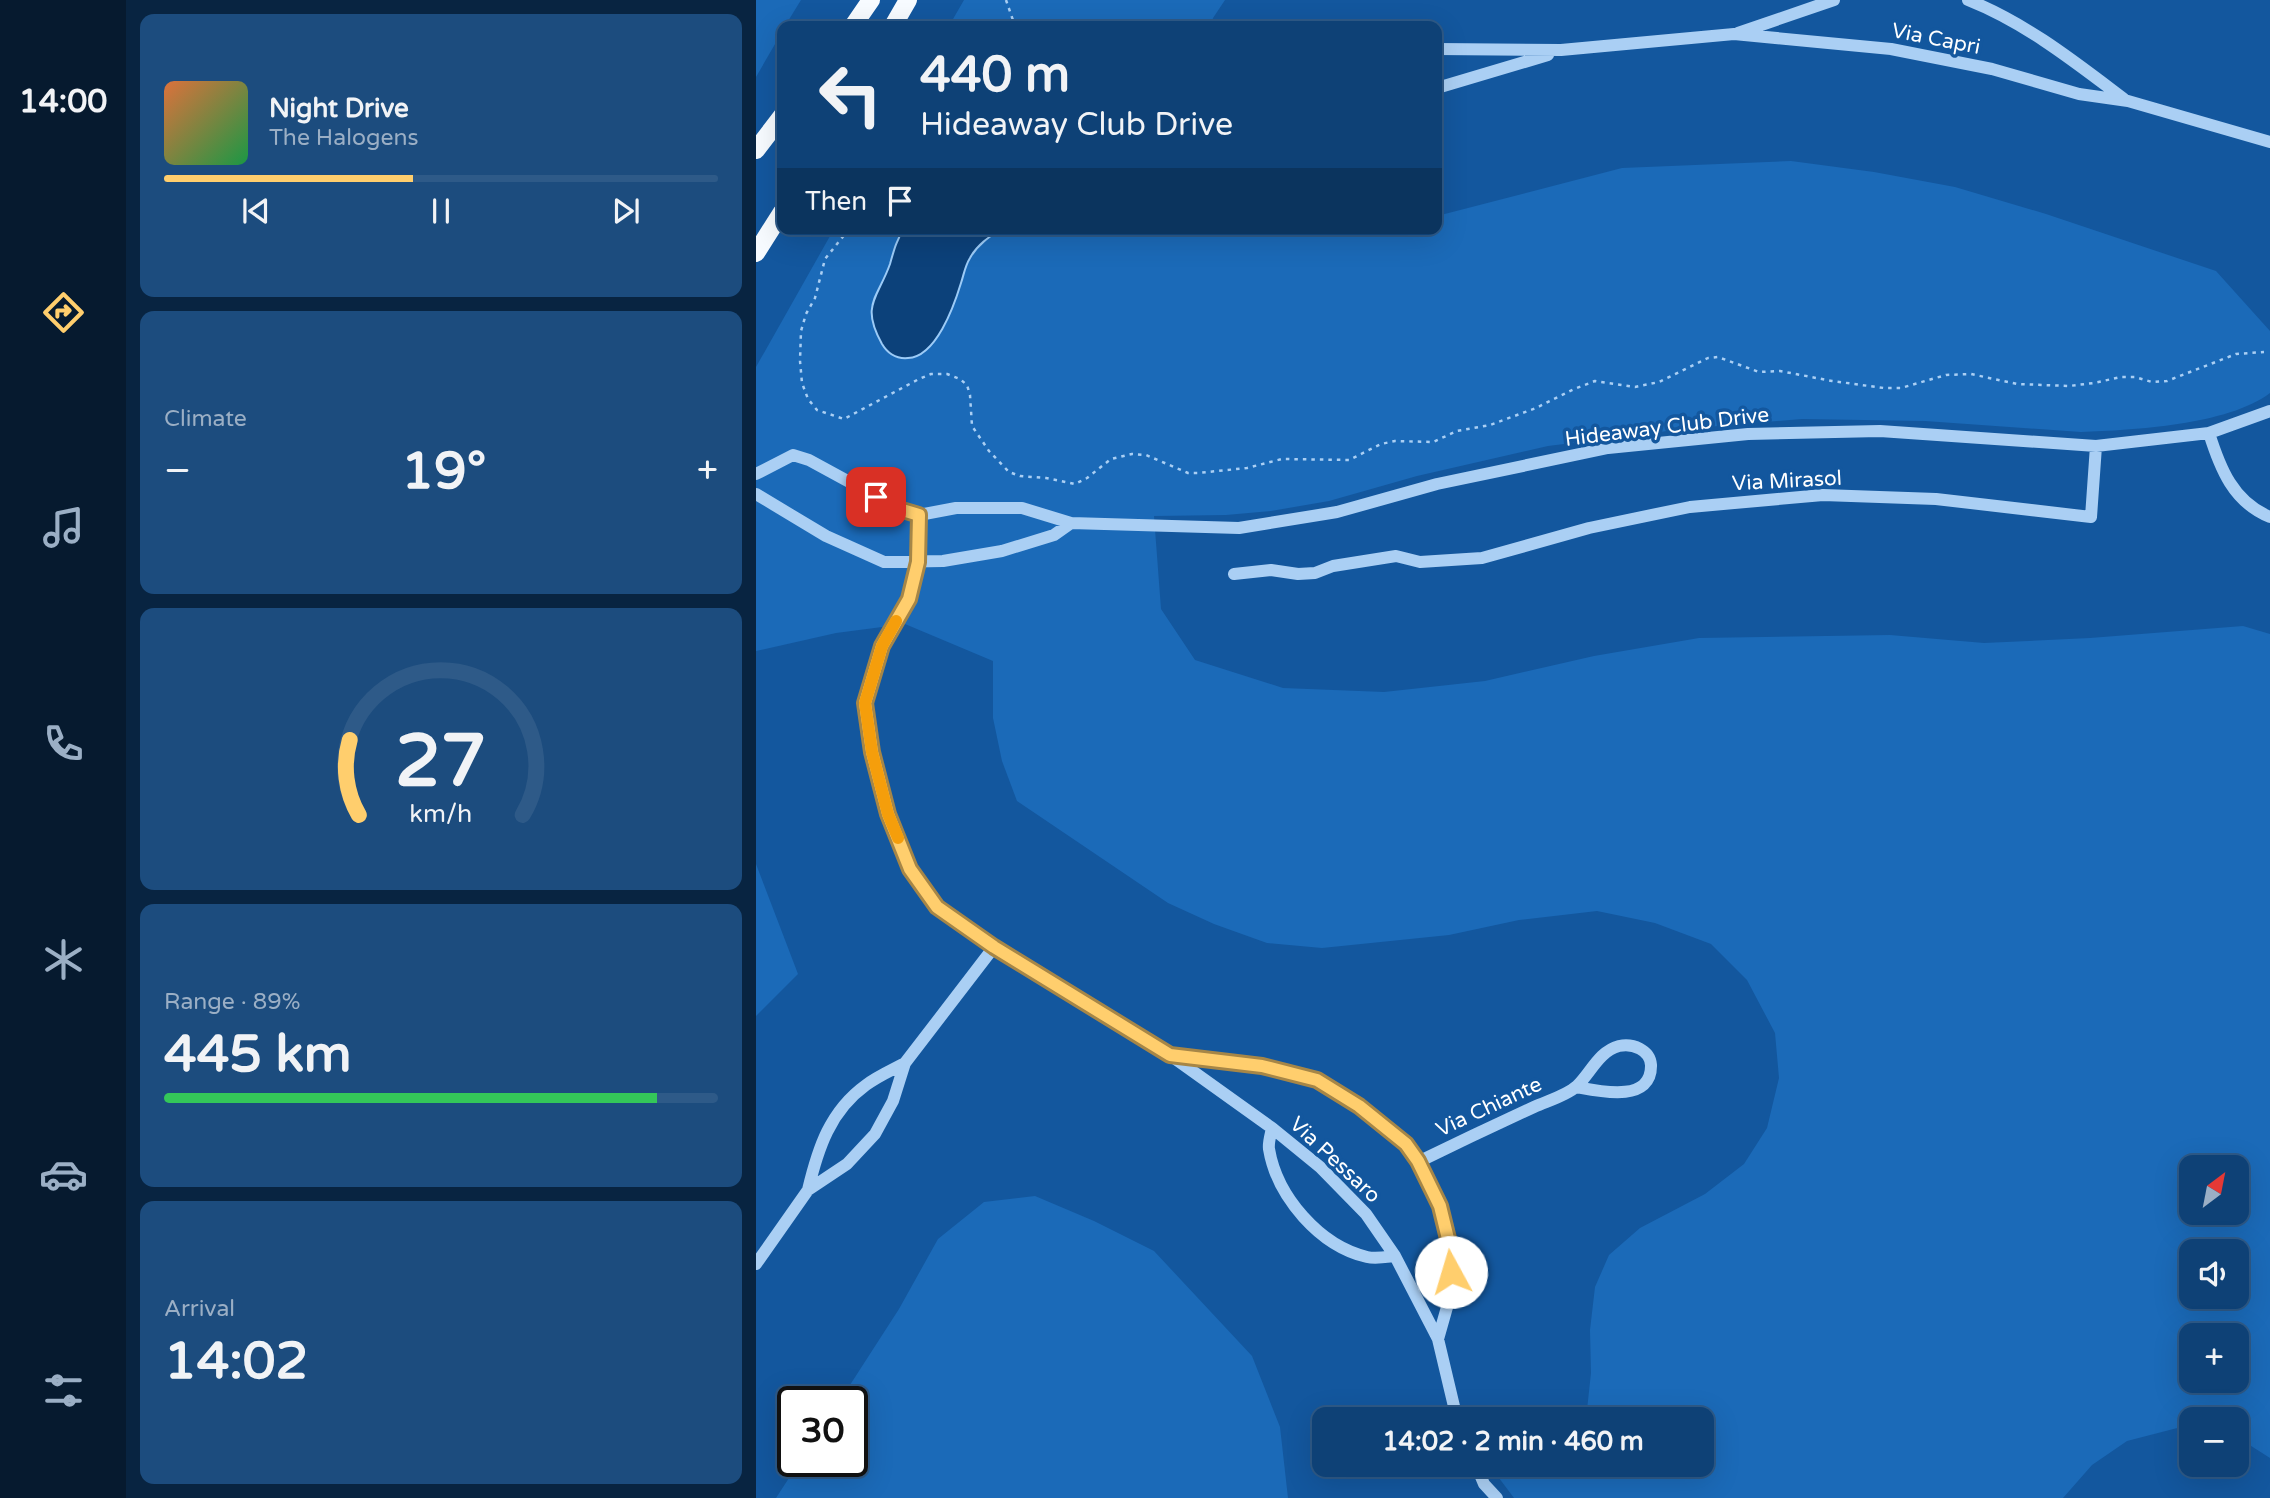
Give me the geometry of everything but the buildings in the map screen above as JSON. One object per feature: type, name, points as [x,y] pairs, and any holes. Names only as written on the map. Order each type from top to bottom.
[{"type":"main road","points":[[856,21],[871,0]]},
{"type":"main road","points":[[896,21],[908,0]]},
{"type":"main road","points":[[756,150],[777,123]]},
{"type":"main road","points":[[756,253],[777,220]]},
{"type":"street","name":"Via Capri","points":[[1734,34],[1834,0]]},
{"type":"street","name":"Via Capri","points":[[1968,0],[1998,12],[2056,48],[2127,102]]},
{"type":"street","name":"Via Capri","points":[[1442,49],[1561,50],[1734,34],[1891,49],[1992,69],[2079,94],[2127,102],[2270,142]]},
{"type":"street","name":"Via Capri","points":[[1442,86],[1561,50]]},
{"type":"street","name":"Hideaway Club Drive","points":[[919,515],[956,508],[1022,508],[1072,523],[1239,528],[1337,512],[1437,484],[1608,448],[1748,434],[1880,431],[2095,446],[2209,433],[2270,411]]},
{"type":"street","points":[[2209,433],[2220,467],[2237,494],[2259,512],[2270,517]]},
{"type":"street","name":"Via Mirasol","points":[[1234,574],[1271,570],[1298,574],[1315,573],[1333,566],[1396,556],[1420,562],[1482,558],[1589,528],[1690,507],[1823,495],[1937,499],[2091,517],[2095,446]]},
{"type":"street","points":[[756,474],[793,455],[809,460],[899,509],[919,515]]},
{"type":"street","name":"Hideaway Club Drive","points":[[756,494],[826,536],[884,562],[943,561],[1002,551],[1054,535],[1072,523]]},
{"type":"street","name":"Via Pessaro","points":[[919,515],[918,562],[909,599],[882,646],[865,703],[872,752],[888,814],[910,869],[937,907],[994,947],[1170,1055],[1272,1128],[1320,1167],[1366,1214],[1395,1256],[1438,1339],[1454,1407]]},
{"type":"street","points":[[808,1190],[847,1164],[875,1134],[893,1101],[905,1063],[994,947]]},
{"type":"street","name":"Via Chiante","points":[[1418,1161],[1576,1087],[1601,1058],[1619,1046],[1642,1049],[1649,1055],[1651,1069],[1648,1077],[1641,1086],[1630,1091],[1618,1093],[1576,1087]]},
{"type":"street","name":"Via Pessaro","points":[[1170,1055],[1262,1066],[1317,1080],[1359,1106],[1406,1144],[1418,1161],[1440,1206],[1451,1251],[1451,1293],[1438,1339]]},
{"type":"street","points":[[756,1264],[808,1190],[818,1150],[839,1110],[866,1085],[905,1063]]},
{"type":"street","name":"Via Pessaro","points":[[1272,1128],[1269,1147],[1281,1183],[1306,1221],[1340,1246],[1369,1258],[1395,1256]]},
{"type":"street","points":[[1481,1477],[1497,1498]]},
{"type":"path","points":[[1006,0],[1013,21]]},
{"type":"path","points":[[844,235],[825,259],[815,298],[806,314],[802,331],[802,383],[808,399],[817,410],[844,419],[919,379],[931,374],[947,374],[967,385],[972,426],[989,451],[1009,472],[1074,484],[1087,478],[1111,459],[1132,454],[1146,455],[1188,473],[1247,468],[1282,459],[1349,460],[1381,444],[1395,441],[1433,442],[1457,432],[1490,425],[1595,381],[1635,387],[1659,382],[1708,358],[1718,357],[1750,371],[1780,371],[1884,388],[1901,387],[1946,375],[1971,374],[2017,384],[2068,386],[2122,377],[2135,377],[2152,382],[2167,381],[2228,357],[2264,352]]},
{"type":"shaded area","points":[[756,0],[801,0],[788,21],[777,21],[777,41],[756,77]]},
{"type":"shaded area","points":[[964,0],[1225,0],[1212,21],[952,21]]},
{"type":"shaded area","points":[[1791,161],[1874,172],[1955,187],[2046,214],[2216,271],[2270,331],[2270,393],[2252,404],[2230,412],[2179,424],[2081,432],[1925,421],[1802,419],[1683,429],[1548,446],[1417,476],[1329,501],[1271,511],[1154,516],[1161,609],[1195,660],[1283,688],[1384,692],[1485,681],[1594,656],[1699,638],[1890,635],[1984,643],[2243,626],[2270,634],[2270,1458],[2249,1445],[2249,1407],[2179,1407],[2179,1428],[2127,1441],[2092,1465],[2063,1498],[1514,1498],[1498,1477],[1714,1477],[1714,1407],[1587,1407],[1591,1373],[1590,1330],[1595,1287],[1609,1255],[1640,1228],[1705,1194],[1744,1164],[1767,1128],[1779,1078],[1775,1033],[1747,980],[1711,944],[1655,923],[1597,911],[1519,920],[1449,935],[1322,948],[1267,943],[1214,924],[1168,903],[1017,801],[1002,761],[993,718],[993,661],[905,624],[836,633],[756,651],[756,367],[831,235],[1442,235],[1442,215],[1622,168]]},
{"type":"shaded area","points":[[901,235],[992,235],[970,258],[949,317],[935,340],[918,355],[908,358],[900,358],[887,351],[872,320],[873,302]]},
{"type":"shaded area","points":[[756,864],[798,974],[756,1016]]},
{"type":"shaded area","points":[[1035,1196],[1154,1251],[1252,1356],[1280,1427],[1288,1498],[776,1498],[790,1477],[868,1477],[868,1386],[849,1386],[899,1309],[938,1239],[984,1202]]},
{"type":"slow traffic","points":[[896,621],[882,646],[865,703],[872,752],[888,814],[898,838]]},
{"type":"route","points":[[876,497],[899,509],[919,515],[918,562],[909,599],[882,646],[865,703],[872,752],[888,814],[910,869],[937,907],[994,947],[1170,1055],[1262,1066],[1317,1080],[1359,1106],[1406,1144],[1418,1161],[1440,1206],[1451,1251],[1451,1272]]}]
